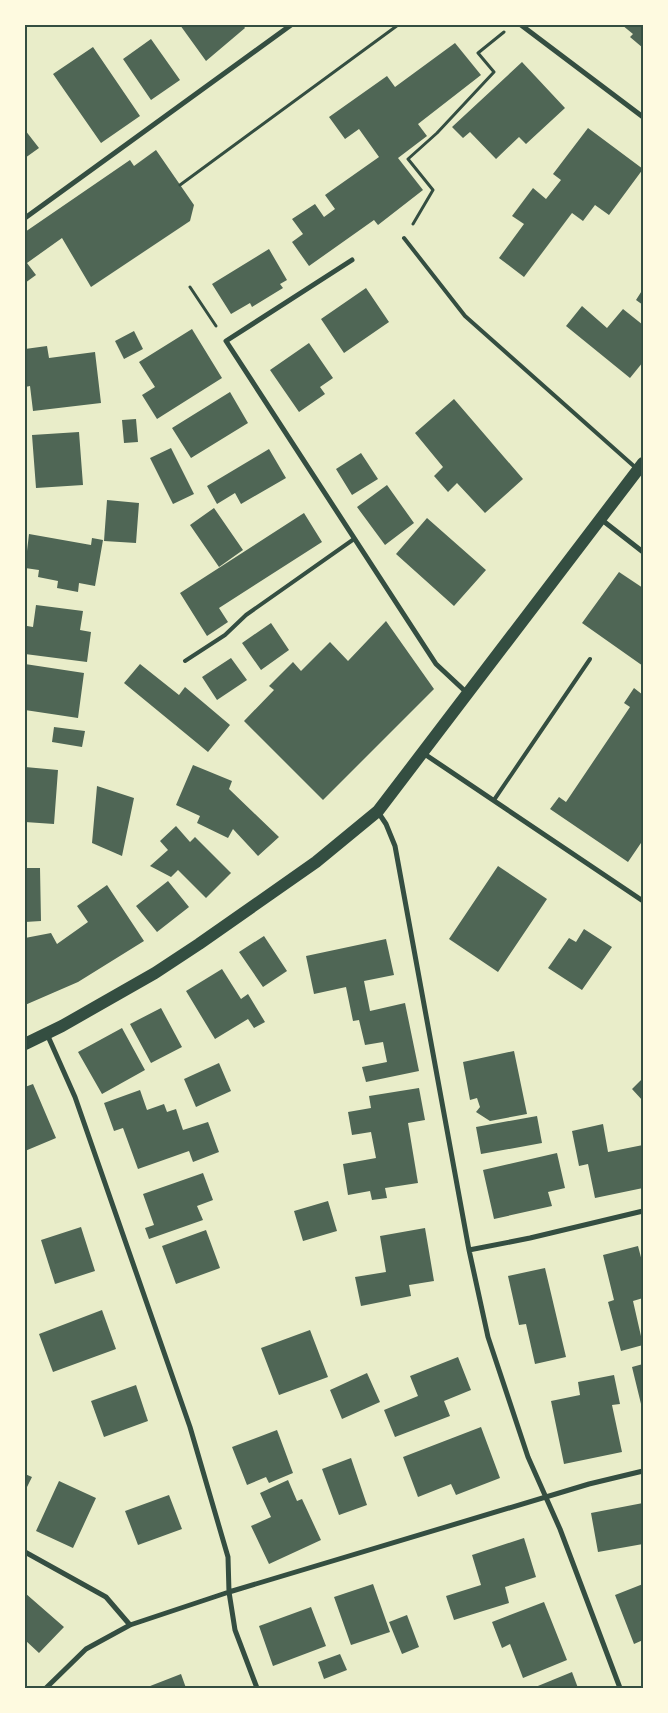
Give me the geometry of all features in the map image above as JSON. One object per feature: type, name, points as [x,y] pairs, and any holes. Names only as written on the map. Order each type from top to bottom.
[{"type":"main road","points":[[25,1044],[47,1034],[155,973],[316,862],[378,811],[466,692],[640,466]]},
{"type":"street","points":[[25,218],[291,25]]},
{"type":"street","points":[[521,25],[643,117]]},
{"type":"street","points":[[352,260],[226,341],[436,664],[466,692]]},
{"type":"street","points":[[599,518],[643,552]]},
{"type":"street","points":[[422,753],[643,901]]},
{"type":"street","points":[[378,811],[389,831],[396,852],[469,1250],[488,1337],[514,1417],[620,1688]]},
{"type":"street","points":[[47,1034],[75,1097],[190,1427],[228,1557],[229,1592],[235,1630],[257,1688]]},
{"type":"street","points":[[469,1250],[530,1238],[643,1211]]},
{"type":"street","points":[[46,1688],[86,1648],[130,1625],[229,1592],[588,1484],[643,1471]]},
{"type":"street","points":[[25,1552],[106,1597],[130,1625]]},
{"type":"lane","points":[[404,238],[465,316],[640,466]]},
{"type":"lane","points":[[185,661],[224,635],[246,615],[354,539]]},
{"type":"lane","points":[[494,800],[590,659]]},
{"type":"path","points":[[180,185],[398,25]]},
{"type":"path","points":[[404,238],[433,190],[408,159],[437,133],[494,72],[478,53],[506,31]]},
{"type":"path","points":[[190,287],[226,341]]},
{"type":"building","points":[[180,25],[243,25],[245,28],[206,61]]},
{"type":"building","points":[[622,25],[643,25],[643,48],[630,37],[633,34]]},
{"type":"building","points":[[151,39],[180,80],[151,100],[123,59]]},
{"type":"building","points":[[455,43],[481,75],[418,124],[427,136],[398,158],[423,190],[378,225],[374,220],[309,266],[292,242],[303,234],[292,219],[315,204],[324,217],[335,209],[325,195],[379,157],[359,129],[345,139],[329,117],[387,76],[395,87]]},
{"type":"building","points":[[93,47],[140,116],[101,143],[53,74]]},
{"type":"building","points":[[522,62],[565,108],[526,144],[519,137],[496,159],[470,132],[463,138],[452,127]]},
{"type":"building","points":[[588,128],[643,169],[609,215],[595,205],[583,221],[572,213],[524,277],[499,258],[524,224],[512,216],[533,188],[546,199],[561,180],[553,174]]},
{"type":"building","points":[[25,130],[39,148],[25,158]]},
{"type":"building","points":[[156,150],[194,205],[190,221],[91,287],[62,238],[27,263],[36,275],[25,283],[25,232],[130,160],[134,166]]},
{"type":"building","points":[[269,249],[287,280],[280,284],[283,288],[252,307],[250,303],[231,314],[212,284]]},
{"type":"building","points":[[366,288],[389,322],[344,353],[321,319]]},
{"type":"building","points":[[643,289],[643,305],[636,300]]},
{"type":"building","points":[[582,306],[607,328],[623,309],[643,325],[643,362],[630,378],[566,326]]},
{"type":"building","points":[[192,329],[222,378],[157,419],[142,395],[155,387],[139,362]]},
{"type":"building","points":[[134,331],[143,349],[124,359],[115,341]]},
{"type":"building","points":[[309,343],[333,378],[320,387],[325,394],[299,412],[270,370]]},
{"type":"building","points":[[47,346],[49,358],[95,352],[101,403],[33,411],[30,386],[25,387],[25,349]]},
{"type":"building","points":[[230,392],[248,423],[191,458],[172,428]]},
{"type":"building","points":[[454,399],[523,479],[485,513],[457,483],[448,492],[434,476],[443,467],[415,433]]},
{"type":"building","points":[[136,419],[138,442],[124,443],[122,420]]},
{"type":"building","points":[[79,432],[83,485],[36,488],[32,435]]},
{"type":"building","points":[[171,448],[194,494],[173,504],[150,458]]},
{"type":"building","points":[[269,449],[286,478],[241,504],[235,493],[217,504],[207,486]]},
{"type":"building","points":[[361,453],[378,479],[352,495],[336,469]]},
{"type":"building","points":[[387,485],[414,523],[385,545],[357,507]]},
{"type":"building","points":[[107,500],[139,503],[136,543],[104,541]]},
{"type":"building","points":[[214,508],[243,550],[219,567],[190,525]]},
{"type":"building","points":[[304,513],[322,542],[219,608],[228,622],[207,636],[180,593]]},
{"type":"building","points":[[427,518],[486,570],[454,606],[396,554]]},
{"type":"building","points":[[29,534],[91,545],[92,538],[103,540],[95,586],[79,583],[78,592],[57,588],[58,581],[38,577],[39,570],[25,568]]},
{"type":"building","points":[[619,572],[643,588],[643,666],[582,623]]},
{"type":"building","points":[[36,605],[83,611],[80,630],[91,632],[87,662],[25,654],[27,626],[33,627]]},
{"type":"building","points":[[386,621],[434,689],[323,800],[244,721],[274,690],[269,686],[293,662],[301,671],[330,642],[348,661]]},
{"type":"building","points":[[271,623],[289,650],[261,670],[242,643]]},
{"type":"building","points":[[231,658],[247,680],[217,700],[202,677]]},
{"type":"building","points":[[25,664],[84,673],[78,718],[25,710]]},
{"type":"building","points":[[140,664],[179,695],[185,687],[230,725],[208,752],[124,683]]},
{"type":"building","points":[[634,688],[643,695],[643,840],[628,862],[550,809],[559,797],[566,802],[630,707],[624,703]]},
{"type":"building","points":[[54,727],[85,731],[82,747],[52,742]]},
{"type":"building","points":[[193,765],[232,781],[229,789],[279,837],[258,856],[233,829],[228,838],[197,823],[200,816],[176,805]]},
{"type":"building","points":[[25,767],[58,770],[54,824],[25,822]]},
{"type":"building","points":[[97,786],[134,798],[122,856],[92,843]]},
{"type":"building","points":[[176,826],[190,842],[195,837],[231,873],[206,898],[178,870],[171,877],[150,866],[168,850],[160,841]]},
{"type":"building","points":[[498,866],[547,899],[498,972],[449,939]]},
{"type":"building","points":[[25,868],[40,868],[41,921],[25,922]]},
{"type":"building","points":[[168,881],[189,907],[157,932],[136,906]]},
{"type":"building","points":[[107,885],[144,941],[78,982],[25,1005],[25,938],[51,933],[57,944],[88,922],[77,906]]},
{"type":"building","points":[[584,929],[612,947],[582,990],[548,968],[569,938],[576,942]]},
{"type":"building","points":[[264,936],[287,971],[263,987],[239,952]]},
{"type":"building","points":[[386,939],[394,975],[364,981],[370,1011],[405,1003],[419,1071],[366,1082],[362,1067],[387,1062],[383,1042],[365,1045],[359,1020],[353,1021],[346,987],[314,994],[306,956]]},
{"type":"building","points":[[222,969],[241,999],[248,994],[265,1022],[254,1028],[248,1019],[215,1039],[186,991]]},
{"type":"building","points":[[161,1008],[182,1047],[151,1063],[130,1024]]},
{"type":"building","points":[[122,1028],[145,1070],[102,1094],[78,1052]]},
{"type":"building","points":[[514,1051],[527,1114],[490,1121],[476,1112],[480,1107],[477,1098],[470,1100],[463,1062]]},
{"type":"building","points":[[219,1063],[231,1091],[196,1107],[184,1079]]},
{"type":"building","points":[[643,1078],[643,1101],[632,1089]]},
{"type":"building","points":[[33,1084],[56,1138],[25,1151],[25,1087]]},
{"type":"building","points":[[419,1088],[425,1120],[408,1123],[418,1183],[385,1188],[387,1198],[372,1200],[370,1191],[348,1195],[343,1164],[376,1158],[371,1132],[352,1135],[348,1112],[371,1108],[369,1096]]},
{"type":"building","points":[[140,1090],[147,1110],[164,1104],[167,1112],[176,1109],[183,1130],[208,1122],[219,1152],[193,1162],[189,1151],[138,1169],[123,1128],[114,1131],[104,1103]]},
{"type":"building","points":[[537,1116],[542,1143],[481,1154],[476,1127]]},
{"type":"building","points":[[603,1124],[608,1152],[643,1145],[643,1188],[595,1198],[588,1164],[579,1166],[572,1131]]},
{"type":"building","points":[[557,1153],[565,1188],[548,1192],[552,1206],[494,1219],[483,1170]]},
{"type":"building","points":[[203,1173],[213,1200],[197,1206],[203,1220],[149,1239],[145,1228],[154,1225],[143,1194]]},
{"type":"building","points":[[328,1201],[337,1231],[303,1241],[294,1211]]},
{"type":"building","points":[[81,1227],[95,1271],[55,1284],[41,1240]]},
{"type":"building","points":[[425,1228],[434,1281],[409,1285],[411,1296],[361,1306],[355,1277],[386,1272],[380,1236]]},
{"type":"building","points":[[206,1230],[220,1268],[176,1284],[162,1246]]},
{"type":"building","points":[[638,1246],[643,1265],[643,1298],[633,1301],[643,1345],[621,1351],[608,1302],[614,1300],[603,1255]]},
{"type":"building","points":[[545,1268],[566,1357],[535,1364],[526,1324],[519,1325],[508,1276]]},
{"type":"building","points":[[102,1310],[116,1349],[53,1372],[39,1334]]},
{"type":"building","points":[[310,1330],[328,1377],[279,1395],[261,1348]]},
{"type":"building","points":[[458,1357],[471,1390],[444,1401],[450,1416],[395,1437],[384,1410],[418,1396],[410,1376]]},
{"type":"building","points":[[643,1364],[643,1408],[642,1408],[632,1367]]},
{"type":"building","points":[[367,1373],[380,1402],[342,1419],[330,1390]]},
{"type":"building","points":[[614,1375],[620,1404],[612,1405],[622,1452],[564,1464],[551,1401],[580,1395],[578,1382]]},
{"type":"building","points":[[136,1385],[148,1421],[104,1437],[91,1401]]},
{"type":"building","points":[[481,1427],[500,1478],[456,1495],[451,1484],[418,1497],[403,1457]]},
{"type":"building","points":[[277,1430],[293,1473],[269,1483],[266,1477],[247,1485],[232,1447]]},
{"type":"building","points":[[351,1458],[367,1505],[339,1515],[322,1469]]},
{"type":"building","points":[[25,1474],[32,1477],[25,1491]]},
{"type":"building","points":[[288,1480],[297,1501],[302,1499],[321,1540],[269,1564],[251,1526],[271,1517],[260,1493]]},
{"type":"building","points":[[59,1481],[96,1498],[73,1548],[36,1531]]},
{"type":"building","points":[[169,1495],[182,1529],[138,1545],[125,1511]]},
{"type":"building","points":[[643,1503],[643,1544],[598,1552],[591,1513]]},
{"type":"building","points":[[524,1538],[536,1577],[505,1587],[509,1603],[454,1620],[446,1596],[481,1585],[472,1555]]},
{"type":"building","points":[[373,1584],[390,1632],[351,1645],[334,1597]]},
{"type":"building","points":[[643,1584],[643,1640],[634,1644],[615,1595]]},
{"type":"building","points":[[25,1593],[64,1627],[39,1653],[25,1640]]},
{"type":"building","points":[[544,1602],[567,1660],[523,1678],[510,1644],[502,1648],[492,1622]]},
{"type":"building","points":[[311,1607],[326,1646],[273,1666],[259,1626]]},
{"type":"building","points":[[407,1615],[419,1647],[402,1654],[389,1622]]},
{"type":"building","points":[[340,1654],[347,1670],[324,1679],[318,1662]]},
{"type":"building","points":[[572,1672],[578,1688],[533,1688]]},
{"type":"building","points":[[181,1674],[186,1688],[145,1688]]}]
